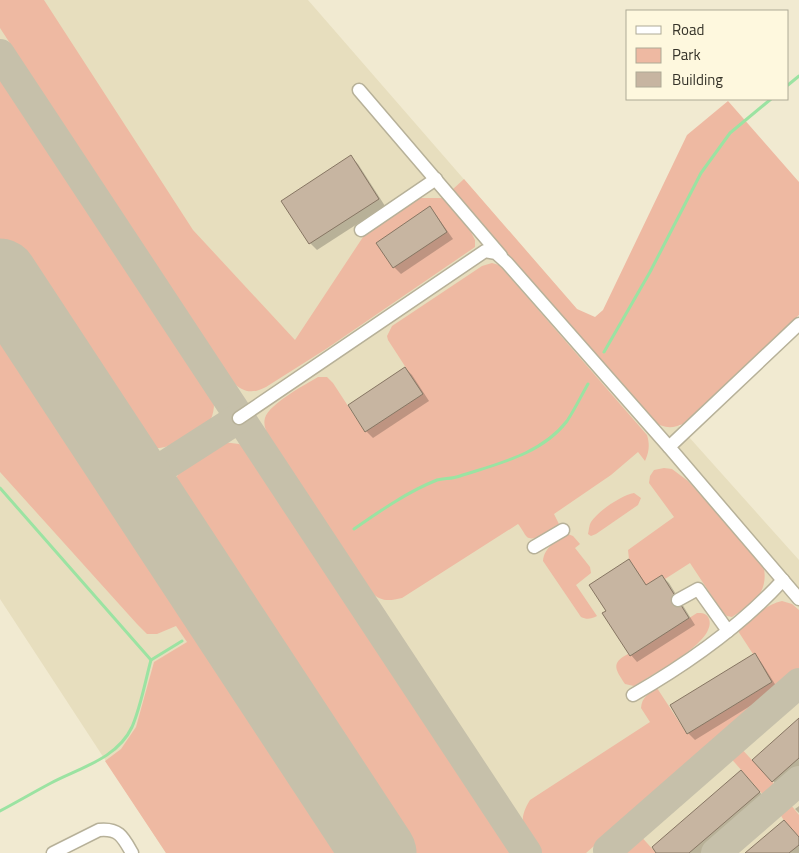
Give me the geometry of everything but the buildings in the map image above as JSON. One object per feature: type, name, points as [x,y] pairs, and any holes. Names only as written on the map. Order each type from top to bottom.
[{"type":"lane","points":[[359,90],[799,599]]},
{"type":"lane","points":[[361,230],[436,179]]},
{"type":"lane","points":[[239,418],[485,251],[496,253],[508,263]]},
{"type":"lane","points":[[669,447],[799,324]]},
{"type":"lane","points":[[534,547],[562,530]]},
{"type":"lane","points":[[633,695],[675,669],[728,632],[783,580]]},
{"type":"lane","points":[[678,600],[698,589],[728,632]]},
{"type":"lane","points":[[53,853],[99,830],[106,829],[119,833],[132,853]]},
{"type":"shaded area","points":[[0,0],[308,0],[663,408],[799,560],[799,853],[166,853],[0,599]]},
{"type":"green space","points":[[0,0],[44,0],[193,230],[295,340],[363,237],[394,210],[415,198],[443,198],[470,230],[475,240],[475,247],[326,349],[266,387],[250,391],[238,387],[223,370],[0,28]]},
{"type":"green space","points":[[0,74],[214,404],[212,417],[207,424],[183,440],[164,447],[149,448],[138,443],[124,430],[0,241]]},
{"type":"green space","points":[[728,101],[799,182],[799,315],[683,424],[675,427],[664,426],[652,421],[452,190],[464,179],[577,309],[595,317],[603,310],[687,135]]},
{"type":"green space","points":[[492,263],[499,265],[647,435],[649,445],[647,455],[645,461],[638,452],[611,475],[554,514],[559,524],[544,534],[535,538],[527,537],[518,524],[402,598],[382,599],[371,592],[269,437],[264,421],[268,413],[280,401],[318,377],[327,377],[333,383],[365,432],[423,394],[388,340],[387,336],[392,326],[482,266]]},
{"type":"green space","points":[[0,310],[358,853],[166,853],[105,761],[121,749],[136,727],[154,662],[187,642],[176,626],[157,634],[147,634],[0,472]]},
{"type":"green space","points":[[223,442],[239,444],[244,447],[329,573],[365,622],[518,853],[404,853],[180,514],[173,493],[178,475],[183,468],[198,456]]},
{"type":"green space","points":[[672,469],[688,481],[763,564],[764,582],[758,596],[747,607],[732,617],[723,613],[690,563],[665,579],[662,575],[646,585],[629,559],[628,550],[674,517],[649,483],[650,476],[654,470]]},
{"type":"green space","points":[[634,493],[641,498],[638,505],[596,534],[591,536],[588,534],[590,523],[599,513],[617,500]]},
{"type":"green space","points":[[568,534],[573,536],[580,544],[575,548],[590,567],[591,573],[576,585],[597,616],[591,618],[585,619],[581,617],[543,561],[548,548]]},
{"type":"green space","points":[[782,601],[792,604],[799,610],[799,668],[586,853],[540,853],[524,828],[523,815],[530,800],[650,722],[641,708],[644,698],[651,692],[657,688],[687,734],[772,682],[755,653],[753,654],[738,631],[764,609]]},
{"type":"green space","points":[[697,613],[707,616],[709,628],[704,637],[695,646],[634,686],[625,684],[616,667],[622,657],[628,654],[630,656]]},
{"type":"green space","points":[[738,745],[777,787],[776,791],[769,797],[765,797],[728,755]]},
{"type":"green space","points":[[783,803],[791,805],[799,815],[799,837],[785,822],[780,813],[779,805]]},
{"type":"green space","points":[[638,833],[656,853],[625,853],[625,844]]},
{"type":"waterway","points":[[789,84],[799,76]]},
{"type":"waterway","points":[[604,352],[650,272],[701,173],[730,133],[770,100]]},
{"type":"waterway","points":[[354,529],[415,490],[437,480],[457,477],[504,462],[545,442],[567,421],[588,384]]},
{"type":"waterway","points":[[0,488],[151,660]]},
{"type":"waterway","points":[[0,811],[107,755],[117,747],[132,727],[151,660],[182,641]]},
{"type":"taxiway","points":[[0,54],[527,853]]},
{"type":"taxiway","points":[[136,484],[239,418]]},
{"type":"taxiway","points":[[608,850],[799,683]]},
{"type":"taxiway","points":[[716,853],[799,781]]},
{"type":"runway","points":[[0,276],[379,853]]}]
